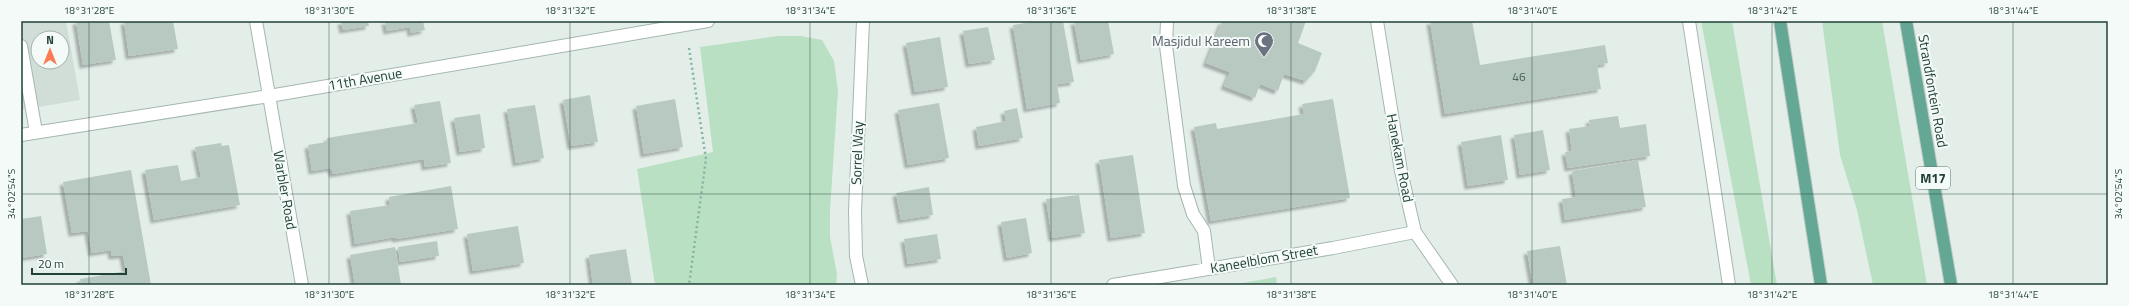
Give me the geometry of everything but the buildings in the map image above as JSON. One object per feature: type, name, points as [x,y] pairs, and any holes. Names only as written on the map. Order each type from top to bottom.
[{"type":"main road","points":[[1780,21],[1821,285]]},
{"type":"main road","name":"Strandfontein Road","points":[[1906,21],[1951,285]]},
{"type":"street","name":"Warbler Road","points":[[256,21],[302,285]]},
{"type":"street","name":"11th Avenue","points":[[21,135],[269,96],[708,21]]},
{"type":"street","name":"Sorrel Way","points":[[862,285],[856,256],[855,211],[863,21]]},
{"type":"street","points":[[1167,21],[1166,46],[1184,186],[1193,214],[1204,231],[1209,269]]},
{"type":"street","name":"Hanekam Road","points":[[1377,21],[1401,171],[1415,232],[1452,285]]},
{"type":"street","points":[[1689,21],[1729,285]]},
{"type":"street","points":[[21,46],[36,132]]},
{"type":"street","name":"Kaneelblom Street","points":[[1113,285],[1145,282],[1415,232]]},
{"type":"path","points":[[686,25],[706,159],[690,285]]},
{"type":"shaded area","points":[[21,21],[66,21],[68,30],[30,30],[30,70],[70,70],[70,44],[80,100],[21,110]]},
{"type":"green space","points":[[1701,21],[1732,21],[1777,285],[1751,285]]},
{"type":"green space","points":[[1822,21],[1882,21],[1927,285],[1873,285],[1857,210],[1840,155]]},
{"type":"green space","points":[[778,36],[801,36],[822,40],[834,61],[838,91],[830,210],[830,237],[837,274],[836,285],[655,285],[637,169],[713,152],[700,47]]},
{"type":"green space","points":[[1276,277],[1277,285],[1231,285]]},
{"type":"place","name":"Masjidul Kareem","points":[[1264,58]]}]
